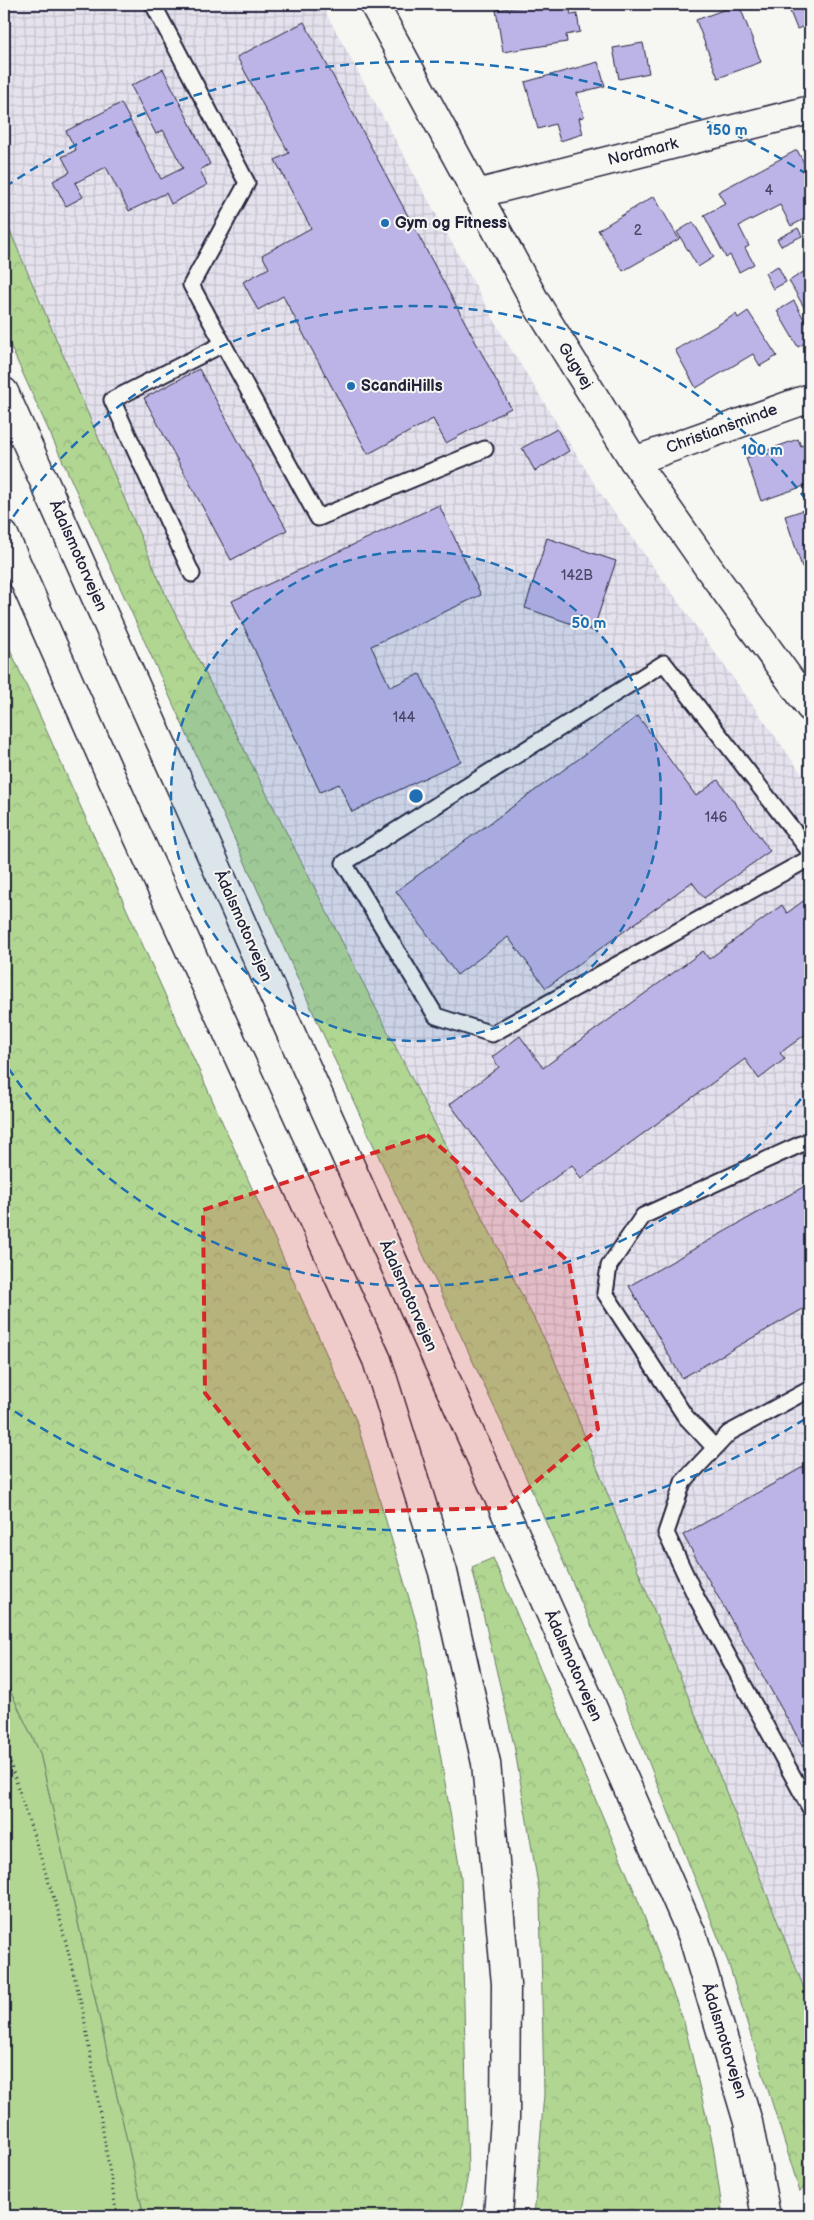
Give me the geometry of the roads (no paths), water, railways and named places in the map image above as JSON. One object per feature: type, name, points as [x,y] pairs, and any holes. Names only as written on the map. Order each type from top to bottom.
[{"type":"main road","name":"Gugvej","points":[[374,4],[536,303],[634,461],[810,707]]},
{"type":"main road","name":"Nordmark","points":[[476,194],[810,110]]},
{"type":"main road","name":"Ådalsmotorvejen","points":[[4,392],[584,1688],[693,1936],[748,2122],[766,2216]]},
{"type":"main road","name":"Christiansminde","points":[[634,461],[810,398]]},
{"type":"main road","points":[[4,535],[133,826],[377,1360],[443,1572],[486,1763],[506,1984],[505,2118],[498,2216]]},
{"type":"lane","points":[[153,4],[247,183],[191,284],[318,518],[485,449]]},
{"type":"lane","points":[[192,574],[112,400],[223,344]]},
{"type":"lane","points":[[810,852],[664,663],[344,863],[436,1016],[492,1034],[810,858]]},
{"type":"lane","points":[[715,1448],[685,1416],[604,1293],[610,1266],[643,1216],[810,1140]]},
{"type":"lane","points":[[810,1389],[729,1433],[683,1482],[666,1533],[696,1597],[810,1808]]},
{"type":"place","name":"Gym og Fitness","points":[[385,223]]},
{"type":"place","name":"ScandiHills","points":[[351,386]]}]
